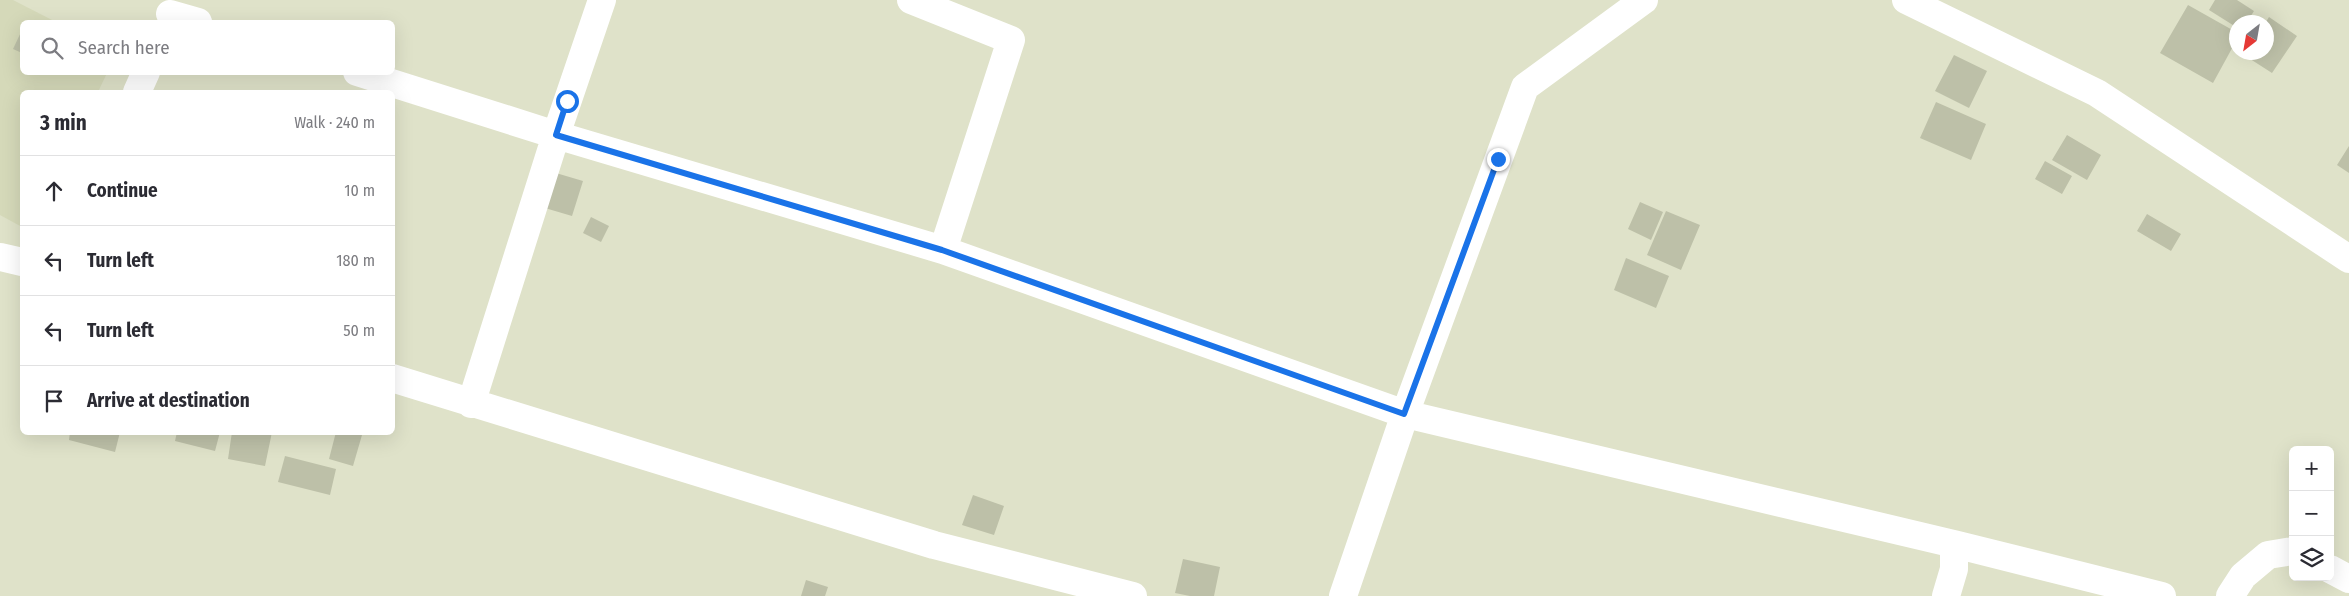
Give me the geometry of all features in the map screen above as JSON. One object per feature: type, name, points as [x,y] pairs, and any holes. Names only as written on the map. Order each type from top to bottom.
[{"type":"street","points":[[471,404],[556,135],[602,0]]},
{"type":"street","points":[[911,0],[1011,40],[942,250]]},
{"type":"street","points":[[1343,596],[1404,414],[1524,86],[1644,0]]},
{"type":"street","points":[[1906,0],[2097,93],[2349,259]]},
{"type":"street","points":[[170,12],[192,20]]},
{"type":"street","points":[[138,90],[145,75]]},
{"type":"street","points":[[366,75],[556,135],[942,250],[1404,414],[1954,544],[2162,596]]},
{"type":"street","points":[[0,257],[20,262]]},
{"type":"street","points":[[395,379],[471,404],[934,545],[1132,596]]},
{"type":"street","points":[[1946,596],[1954,570],[1954,544]]},
{"type":"street","points":[[2230,596],[2243,576],[2268,555],[2289,552]]},
{"type":"street","points":[[2334,570],[2349,579]]},
{"type":"shaded area","points":[[0,0],[13,0],[52,20],[20,20],[20,75],[106,75],[99,90],[20,90],[20,226],[0,215]]},
{"type":"building","points":[[2215,0],[2237,0],[2254,11],[2251,15],[2229,15],[2229,23],[2209,10]]},
{"type":"building","points":[[2188,5],[2229,28],[2229,54],[2213,83],[2160,53]]},
{"type":"building","points":[[2274,20],[2297,36],[2272,73],[2252,60],[2274,60]]},
{"type":"building","points":[[20,34],[20,52],[13,49]]},
{"type":"building","points":[[1954,55],[1987,71],[1969,108],[1935,91]]},
{"type":"building","points":[[1936,102],[1986,124],[1971,160],[1920,138]]},
{"type":"building","points":[[2067,135],[2101,155],[2087,180],[2052,160]]},
{"type":"building","points":[[2349,146],[2349,173],[2337,165]]},
{"type":"building","points":[[2045,161],[2072,176],[2062,194],[2035,179]]},
{"type":"building","points":[[539,168],[583,181],[572,216],[528,203]]},
{"type":"building","points":[[1640,202],[1663,212],[1651,240],[1628,229]]},
{"type":"building","points":[[1666,211],[1700,225],[1681,270],[1647,255]]},
{"type":"building","points":[[2147,214],[2181,234],[2171,251],[2137,231]]},
{"type":"building","points":[[591,217],[609,226],[601,242],[583,233]]},
{"type":"building","points":[[1626,258],[1669,276],[1656,308],[1614,290]]},
{"type":"building","points":[[70,435],[119,435],[115,452],[69,440]]},
{"type":"building","points":[[176,435],[219,435],[215,451],[175,441]]},
{"type":"building","points":[[232,435],[271,435],[265,466],[228,459]]},
{"type":"building","points":[[335,435],[362,435],[353,466],[329,459]]},
{"type":"building","points":[[285,456],[336,469],[330,495],[278,482]]},
{"type":"building","points":[[973,495],[1004,506],[994,535],[962,525]]},
{"type":"building","points":[[1183,559],[1220,567],[1214,596],[1190,596],[1175,593]]},
{"type":"building","points":[[806,580],[828,587],[825,596],[801,596]]},
{"type":"route","points":[[567,101],[556,135],[942,250],[1404,414],[1498,159]]}]
